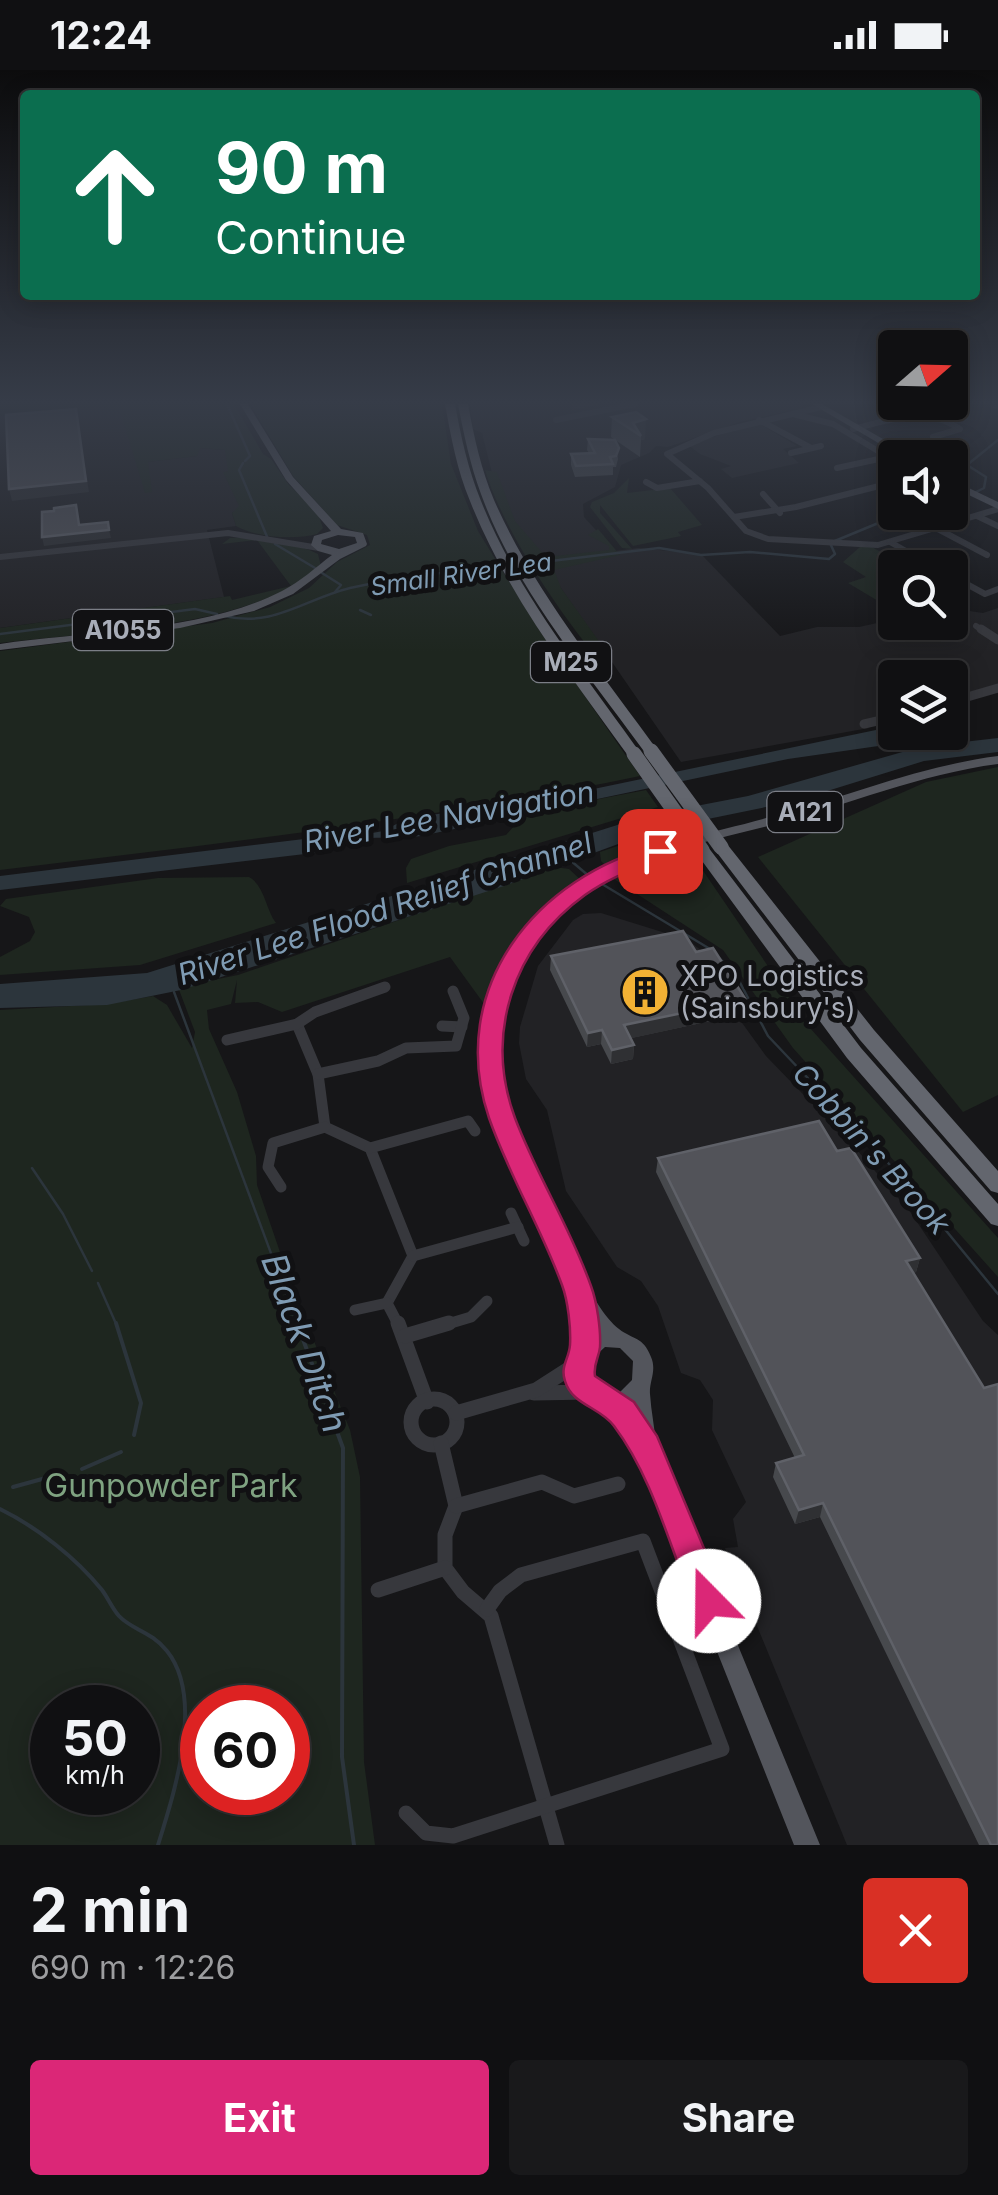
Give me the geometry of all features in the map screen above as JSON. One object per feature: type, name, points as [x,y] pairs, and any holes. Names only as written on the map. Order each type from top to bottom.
[{"type":"highway","name":"M25","points":[[468,487],[514,563],[643,753],[854,1054],[998,1218]]},
{"type":"highway","name":"M25","points":[[481,487],[514,563]]},
{"type":"highway","name":"M25","points":[[712,848],[867,1036],[998,1185]]},
{"type":"main road","points":[[299,487],[338,532]]},
{"type":"main road","points":[[968,491],[998,508]]},
{"type":"main road","points":[[322,568],[326,516]]},
{"type":"main road","points":[[338,532],[352,532],[363,540],[358,548],[344,552],[321,543],[338,532]]},
{"type":"main road","name":"A1055","points":[[0,646],[222,616],[280,597],[344,552]]},
{"type":"main road","name":"A121","points":[[616,1340],[578,1290],[502,1116],[492,1075],[490,1033],[497,996],[517,951],[540,921],[579,888],[660,851],[820,808],[932,770],[998,760]]},
{"type":"main road","name":"A121","points":[[578,1290],[581,1356]]},
{"type":"main road","points":[[646,1446],[600,1396],[580,1381],[581,1356],[596,1343],[616,1340],[634,1349],[645,1364],[640,1390],[646,1446],[807,1845]]},
{"type":"main road","points":[[600,1396],[622,1400],[640,1390]]},
{"type":"street","points":[[706,487],[748,532],[761,537],[871,546],[929,530]]},
{"type":"street","points":[[734,517],[780,513],[878,488]]},
{"type":"street","points":[[764,494],[780,513]]},
{"type":"street","points":[[968,519],[998,508]]},
{"type":"street","points":[[977,516],[998,526]]},
{"type":"street","points":[[940,530],[987,554]]},
{"type":"street","points":[[0,558],[175,537],[268,537],[321,543]]},
{"type":"street","points":[[890,542],[904,550]]},
{"type":"street","points":[[968,584],[986,594],[998,589]]},
{"type":"street","points":[[976,626],[998,640]]},
{"type":"street","points":[[968,697],[998,688]]},
{"type":"street","points":[[864,724],[878,721]]},
{"type":"street","points":[[227,1040],[297,1024],[315,1012],[385,987]]},
{"type":"street","points":[[318,1074],[378,1060],[406,1048],[452,1048],[460,1041],[464,1010],[454,990]]},
{"type":"street","points":[[297,1024],[318,1074],[325,1127]]},
{"type":"street","points":[[442,1026],[462,1028]]},
{"type":"street","points":[[280,1187],[268,1166],[273,1144],[325,1127],[370,1148],[468,1121],[475,1131]]},
{"type":"street","points":[[370,1148],[412,1256]]},
{"type":"street","points":[[511,1212],[524,1241]]},
{"type":"street","points":[[355,1310],[387,1303],[412,1256],[518,1227]]},
{"type":"street","points":[[406,1336],[476,1314],[488,1301]]},
{"type":"street","points":[[387,1303],[406,1336],[426,1402]]},
{"type":"street","points":[[456,1413],[528,1393],[568,1373],[581,1356]]},
{"type":"street","points":[[528,1393],[600,1396]]},
{"type":"street","points":[[426,1402],[444,1402],[456,1413],[456,1431],[441,1444],[422,1442],[410,1429],[412,1412],[426,1402]]},
{"type":"street","points":[[441,1444],[456,1506],[445,1535],[445,1568],[463,1592],[487,1609],[557,1845]]},
{"type":"street","points":[[456,1506],[542,1482],[574,1496],[618,1484]]},
{"type":"street","points":[[406,1813],[426,1833],[453,1836],[722,1749],[643,1541],[520,1575],[500,1591],[487,1609]]},
{"type":"street","points":[[378,1590],[445,1568]]},
{"type":"shaded area","points":[[0,487],[231,487],[240,507],[232,513],[236,526],[207,530],[224,597],[0,628]]},
{"type":"shaded area","points":[[495,487],[615,487],[583,504],[584,517],[615,551],[638,548],[701,554],[780,636],[817,627],[878,623],[878,640],[968,640],[968,611],[983,613],[998,608],[998,684],[968,693],[968,660],[878,660],[878,718],[862,722],[869,728],[681,762],[498,497]]},
{"type":"shaded area","points":[[601,913],[688,940],[722,967],[752,1014],[740,1020],[766,1056],[857,1150],[911,1213],[983,1321],[998,1335],[998,1845],[847,1845],[725,1548],[738,1547],[733,1519],[746,1502],[712,1430],[713,1400],[700,1380],[681,1373],[658,1306],[641,1281],[617,1267],[566,1191],[547,1110],[526,1079],[520,1027],[538,966],[573,920],[583,914]]},
{"type":"green space","points":[[230,487],[291,487],[317,511],[323,528],[308,536],[254,533],[236,526],[232,513],[239,506]]},
{"type":"green space","points":[[303,487],[460,487],[478,531],[539,630],[640,776],[401,818],[0,870],[0,651],[212,623],[270,607],[309,588],[337,562],[370,545],[367,535],[337,525]]},
{"type":"green space","points":[[491,487],[502,487],[515,521],[546,557],[609,550],[609,546],[588,535],[598,529],[620,555],[554,570],[561,588],[606,651],[593,653],[562,613],[517,541]]},
{"type":"green space","points":[[620,487],[628,487],[627,493],[670,488],[702,525],[678,532],[681,536],[633,546],[600,505],[600,513],[632,549],[622,548],[590,507],[592,502]]},
{"type":"green space","points":[[230,538],[263,539],[297,546],[318,554],[321,566],[292,587],[214,615],[170,624],[0,643],[0,628],[230,596],[232,600],[291,586],[257,540],[222,544]]},
{"type":"green space","points":[[860,547],[878,550],[878,601],[848,583],[866,577],[843,562]]},
{"type":"green space","points":[[998,767],[998,1095],[963,1112],[758,857],[926,782]]},
{"type":"green space","points":[[646,790],[658,807],[407,883],[406,868],[411,859],[449,846],[506,835],[526,813]]},
{"type":"green space","points":[[673,827],[682,841],[608,868],[601,861],[600,852]]},
{"type":"green space","points":[[689,850],[810,1028],[998,1238],[998,1277],[793,1048],[723,950],[614,879]]},
{"type":"green space","name":"Gunpowder Park","points":[[555,867],[569,869],[582,881],[549,904],[523,935],[487,1008],[450,957],[282,1012],[258,1002],[235,1003],[237,980],[231,1004],[207,1010],[209,1029],[237,1092],[256,1156],[257,1185],[292,1287],[350,1430],[360,1477],[364,1762],[375,1845],[0,1845],[0,1010],[107,1004],[153,996],[167,1005],[192,1048],[195,1032],[178,987],[238,975]]},
{"type":"green space","points":[[249,877],[258,886],[276,923],[140,965],[0,975],[0,957],[30,941],[35,932],[29,917],[0,906],[6,899],[158,878]]},
{"type":"water","name":"River Lee Navigation","points":[[878,730],[878,746],[788,759],[421,836],[357,839],[322,852],[0,890],[0,876],[304,839],[335,840],[383,831],[408,818],[541,800]]},
{"type":"water","name":"River Lee Flood Relief Channel","points":[[998,738],[998,752],[924,761],[795,801],[659,829],[504,886],[181,990],[107,1005],[0,1008],[0,984],[147,973],[649,815],[748,796],[909,750],[968,750],[968,741]]},
{"type":"building","points":[[76,505],[79,525],[108,522],[109,530],[42,537],[42,512]]},
{"type":"building","name":"XPO Logistics (Sainsbury's)","points":[[683,931],[696,952],[713,948],[746,1000],[624,1025],[634,1045],[612,1050],[602,1030],[588,1033],[551,956]]},
{"type":"building","points":[[819,1121],[837,1151],[851,1148],[920,1258],[906,1261],[984,1388],[998,1384],[998,1845],[991,1845],[823,1503],[799,1510],[776,1463],[804,1455],[658,1158]]},
{"type":"waterway","points":[[246,487],[268,539]]},
{"type":"waterway","name":"Small River Lea","points":[[976,492],[984,487]]},
{"type":"waterway","name":"Small River Lea","points":[[526,564],[659,548],[701,555],[750,552],[829,559],[835,554],[830,543],[878,523]]},
{"type":"waterway","points":[[275,544],[315,568]]},
{"type":"waterway","name":"Small River Lea","points":[[225,616],[258,618],[350,588],[503,566]]},
{"type":"waterway","points":[[322,573],[341,585],[335,592]]},
{"type":"waterway","name":"Small River Lea","points":[[0,634],[195,609],[217,614]]},
{"type":"waterway","points":[[360,610],[371,615]]},
{"type":"waterway","name":"Cobbin's Brook","points":[[570,860],[590,877]]},
{"type":"waterway","name":"Cobbin's Brook","points":[[597,881],[710,949]]},
{"type":"waterway","name":"Cobbin's Brook","points":[[719,958],[736,975],[768,1036],[907,1183],[998,1294]]},
{"type":"waterway","name":"Black Ditch","points":[[174,992],[298,1326]]},
{"type":"waterway","points":[[32,1168],[63,1214],[92,1271]]},
{"type":"waterway","points":[[98,1283],[117,1326]]},
{"type":"waterway","name":"Black Ditch","points":[[297,1323],[343,1448],[342,1757],[354,1845]]},
{"type":"waterway","points":[[117,1326],[141,1403],[134,1435]]},
{"type":"waterway","points":[[82,1469],[121,1452]]},
{"type":"waterway","points":[[13,1487],[64,1473]]},
{"type":"waterway","points":[[0,1509],[68,1555],[92,1578],[119,1616],[161,1644],[178,1671],[184,1694],[183,1746],[158,1845]]},
{"type":"place","name":"XPO Logistics (Sainsbury's)","points":[[645,992]]},
{"type":"route","points":[[660,851],[579,888],[540,921],[517,951],[497,996],[490,1033],[492,1075],[502,1116],[578,1290],[585,1350],[578,1363],[580,1381],[590,1392],[610,1400],[623,1412],[646,1446],[709,1601]]}]
